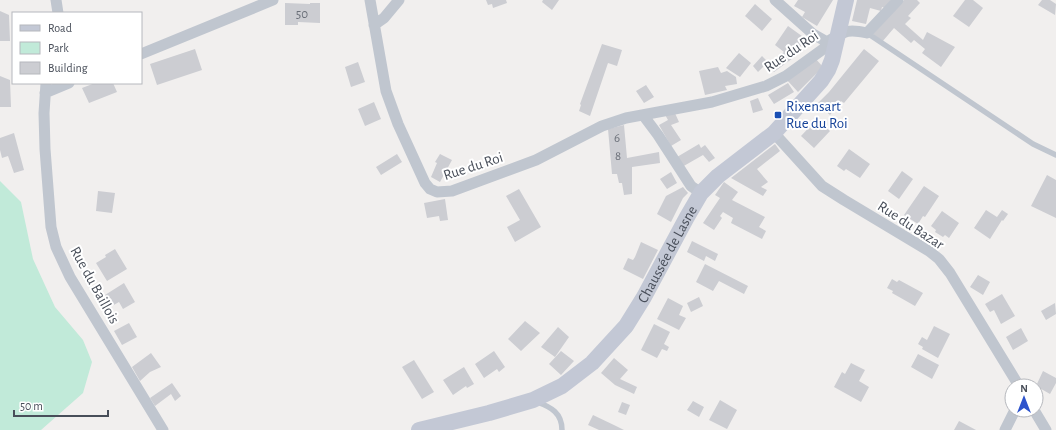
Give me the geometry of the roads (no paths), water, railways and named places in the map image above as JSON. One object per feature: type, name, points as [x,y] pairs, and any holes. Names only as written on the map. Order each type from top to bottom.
[{"type":"street","points":[[56,0],[58,12]]},
{"type":"street","points":[[142,54],[273,0]]},
{"type":"street","name":"Rue du Roi","points":[[370,0],[386,91],[398,124],[425,183],[430,189],[437,192],[452,191],[536,160],[602,126],[626,118],[712,102],[766,86],[786,76],[826,47],[838,36]]},
{"type":"street","points":[[374,25],[384,18],[399,0]]},
{"type":"street","points":[[775,0],[813,34],[827,42],[846,31],[867,33],[898,0]]},
{"type":"street","name":"Chaussée de Lasne","points":[[419,430],[490,413],[532,400],[562,386],[592,363],[626,326],[701,194],[718,176],[774,134],[821,81],[831,65],[846,0]]},
{"type":"street","name":"Rue du Baillois","points":[[64,84],[46,88],[44,113],[51,227],[56,247],[70,277],[162,430]]},
{"type":"street","points":[[643,115],[658,135],[691,186],[701,194]]},
{"type":"street","name":"Rue du Bazar","points":[[774,134],[822,186],[929,251],[939,259],[950,273],[1014,378]]},
{"type":"street","points":[[1005,430],[1011,418]]},
{"type":"street","points":[[1039,418],[1046,430]]},
{"type":"lane","points":[[867,33],[1033,144],[1056,155]]},
{"type":"lane","points":[[532,400],[548,406],[557,413],[562,422],[562,430]]},
{"type":"place","name":"Rixensart Rue du Roi","points":[[778,115]]}]
